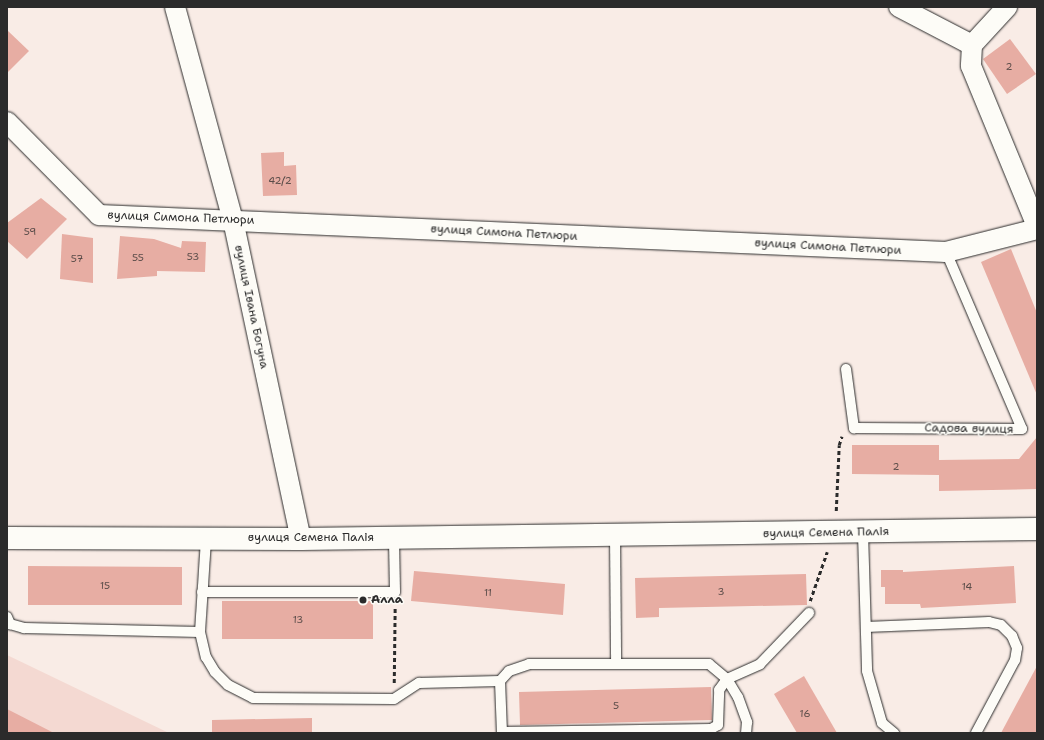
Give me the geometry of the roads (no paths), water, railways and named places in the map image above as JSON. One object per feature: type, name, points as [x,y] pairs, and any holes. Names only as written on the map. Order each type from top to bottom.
[{"type":"street","name":"вулиця Івана Богуна","points":[[175,7],[233,220],[301,538]]},
{"type":"street","points":[[899,7],[972,45]]},
{"type":"street","points":[[1007,7],[972,45],[971,66],[1037,226]]},
{"type":"street","name":"вулиця Симона Петлюри","points":[[7,122],[100,215],[946,252],[1037,229]]},
{"type":"street","name":"вулиця Семена Палія","points":[[7,538],[394,538],[863,533],[1037,529]]},
{"type":"lane","name":"Садова вулиця","points":[[846,369],[854,428],[1022,429],[946,252]]},
{"type":"lane","points":[[863,533],[867,671],[882,723],[894,733]]},
{"type":"lane","points":[[615,535],[616,662]]},
{"type":"lane","points":[[206,538],[200,632],[206,658],[215,672],[228,685],[253,698],[394,699],[419,683],[500,680],[509,671],[529,664],[616,662],[709,664],[727,679],[738,697],[747,722],[746,733]]},
{"type":"lane","points":[[202,592],[395,592],[394,538]]},
{"type":"lane","points":[[500,680],[502,733],[711,729],[718,725],[719,690],[727,679],[760,664],[809,614]]},
{"type":"lane","points":[[7,617],[10,624],[24,628],[200,632]]},
{"type":"lane","points":[[866,627],[989,622],[1001,625],[1012,636],[1017,648],[1015,660],[976,733]]},
{"type":"place","name":"Алла","points":[[363,600]]}]
